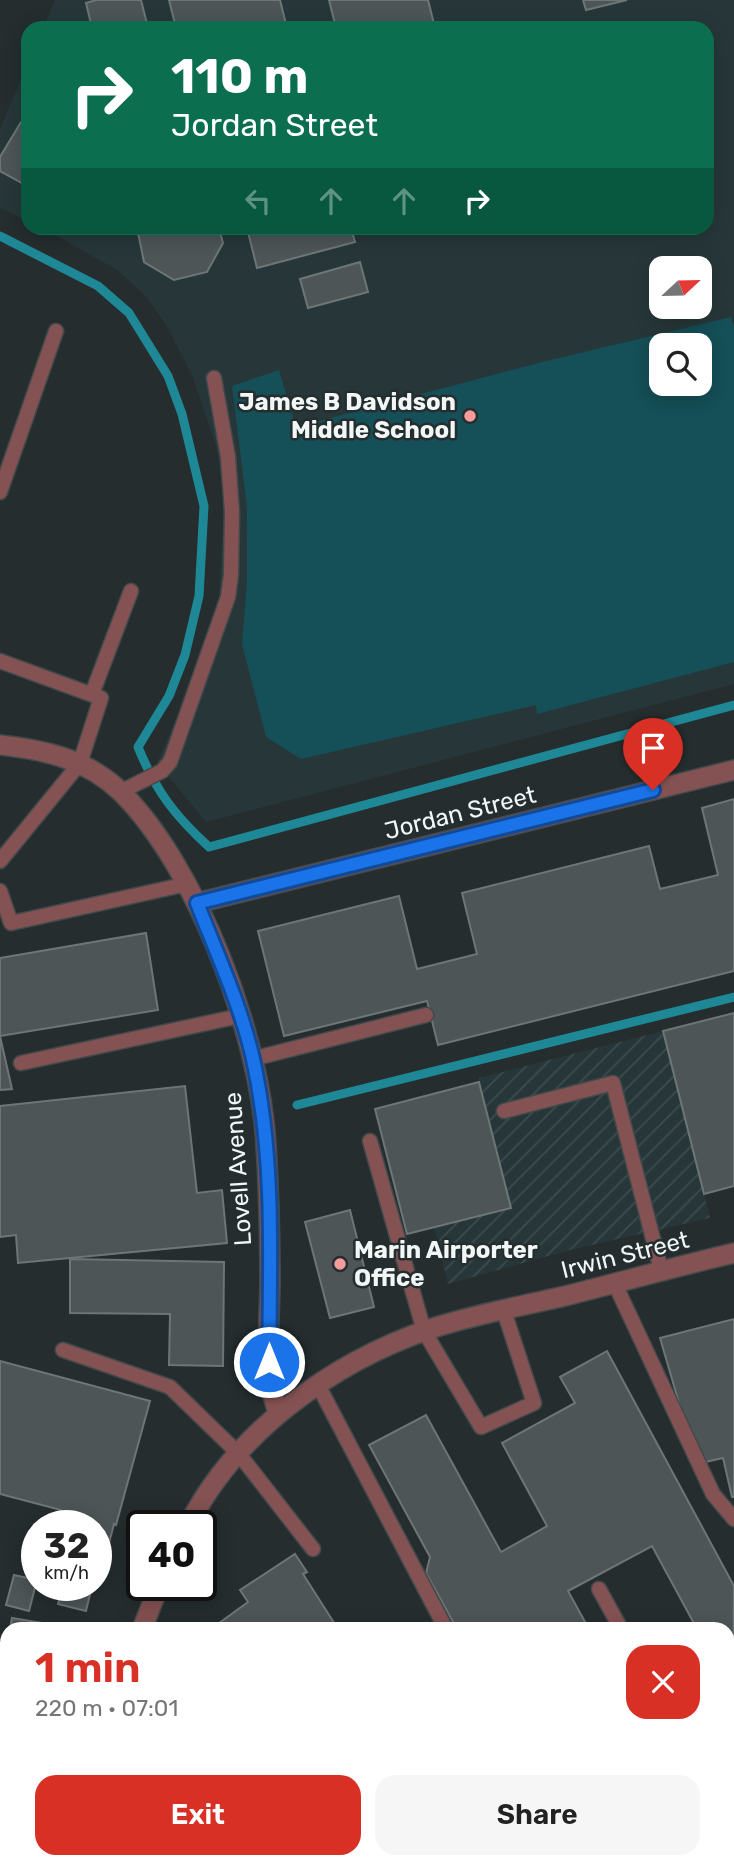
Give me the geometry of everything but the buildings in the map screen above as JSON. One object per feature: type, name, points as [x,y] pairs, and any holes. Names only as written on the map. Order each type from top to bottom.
[{"type":"street","name":"Lovell Avenue","points":[[0,745],[45,750],[80,764],[120,792],[165,848],[197,903],[240,1016],[253,1059],[266,1153],[269,1388],[278,1413]]},
{"type":"street","name":"Jordan Street","points":[[197,903],[734,769]]},
{"type":"street","name":"Irwin Street","points":[[196,1510],[239,1454],[278,1413],[366,1356],[424,1331],[734,1253]]},
{"type":"street","points":[[145,1622],[153,1601]]},
{"type":"lane","points":[[0,492],[56,331]]},
{"type":"lane","points":[[120,792],[162,771],[170,762],[228,597],[233,512],[228,457],[214,378]]},
{"type":"lane","points":[[92,694],[131,592]]},
{"type":"lane","points":[[0,661],[101,698],[80,764],[0,861]]},
{"type":"lane","points":[[0,891],[11,923],[187,884]]},
{"type":"lane","points":[[253,1059],[426,1015]]},
{"type":"lane","points":[[21,1063],[240,1016]]},
{"type":"lane","points":[[504,1111],[613,1083],[661,1270]]},
{"type":"lane","points":[[370,1141],[424,1331],[481,1427],[534,1403],[504,1311]]},
{"type":"lane","points":[[615,1284],[713,1494],[734,1519]]},
{"type":"lane","points":[[63,1350],[170,1387],[239,1454],[313,1549]]},
{"type":"lane","points":[[318,1385],[442,1622]]},
{"type":"lane","points":[[599,1589],[617,1622]]},
{"type":"shaded area","name":"James B Davidson Middle School","points":[[55,0],[734,0],[734,684],[206,822],[157,763],[182,705],[219,597],[224,501],[217,449],[192,375],[166,325],[146,296],[117,270],[55,235],[714,235],[714,21],[46,21]]},
{"type":"shaded area","points":[[21,80],[21,218],[0,208],[0,129]]},
{"type":"shaded area","points":[[731,317],[734,327],[734,662],[537,714],[536,705],[301,759],[266,737],[242,644],[247,581],[247,507],[232,386],[279,370],[296,427],[649,337],[649,396],[712,396],[712,333],[664,333]]},
{"type":"shaded area","points":[[663,1031],[710,1218],[566,1251],[448,1284],[434,1227],[511,1207],[479,1078]]},
{"type":"waterway","points":[[0,236],[98,286],[129,313],[168,376],[182,414],[204,506],[199,596],[185,655],[169,696],[138,747],[167,802],[209,847],[734,705]]},
{"type":"waterway","points":[[297,1105],[734,997]]},
{"type":"place","name":"James B Davidson Middle School","points":[[470,416]]},
{"type":"place","name":"Marin Airporter Office","points":[[340,1264]]},
{"type":"route","points":[[269,1362],[270,1231],[266,1140],[253,1059],[240,1016],[197,903],[653,790]]}]
